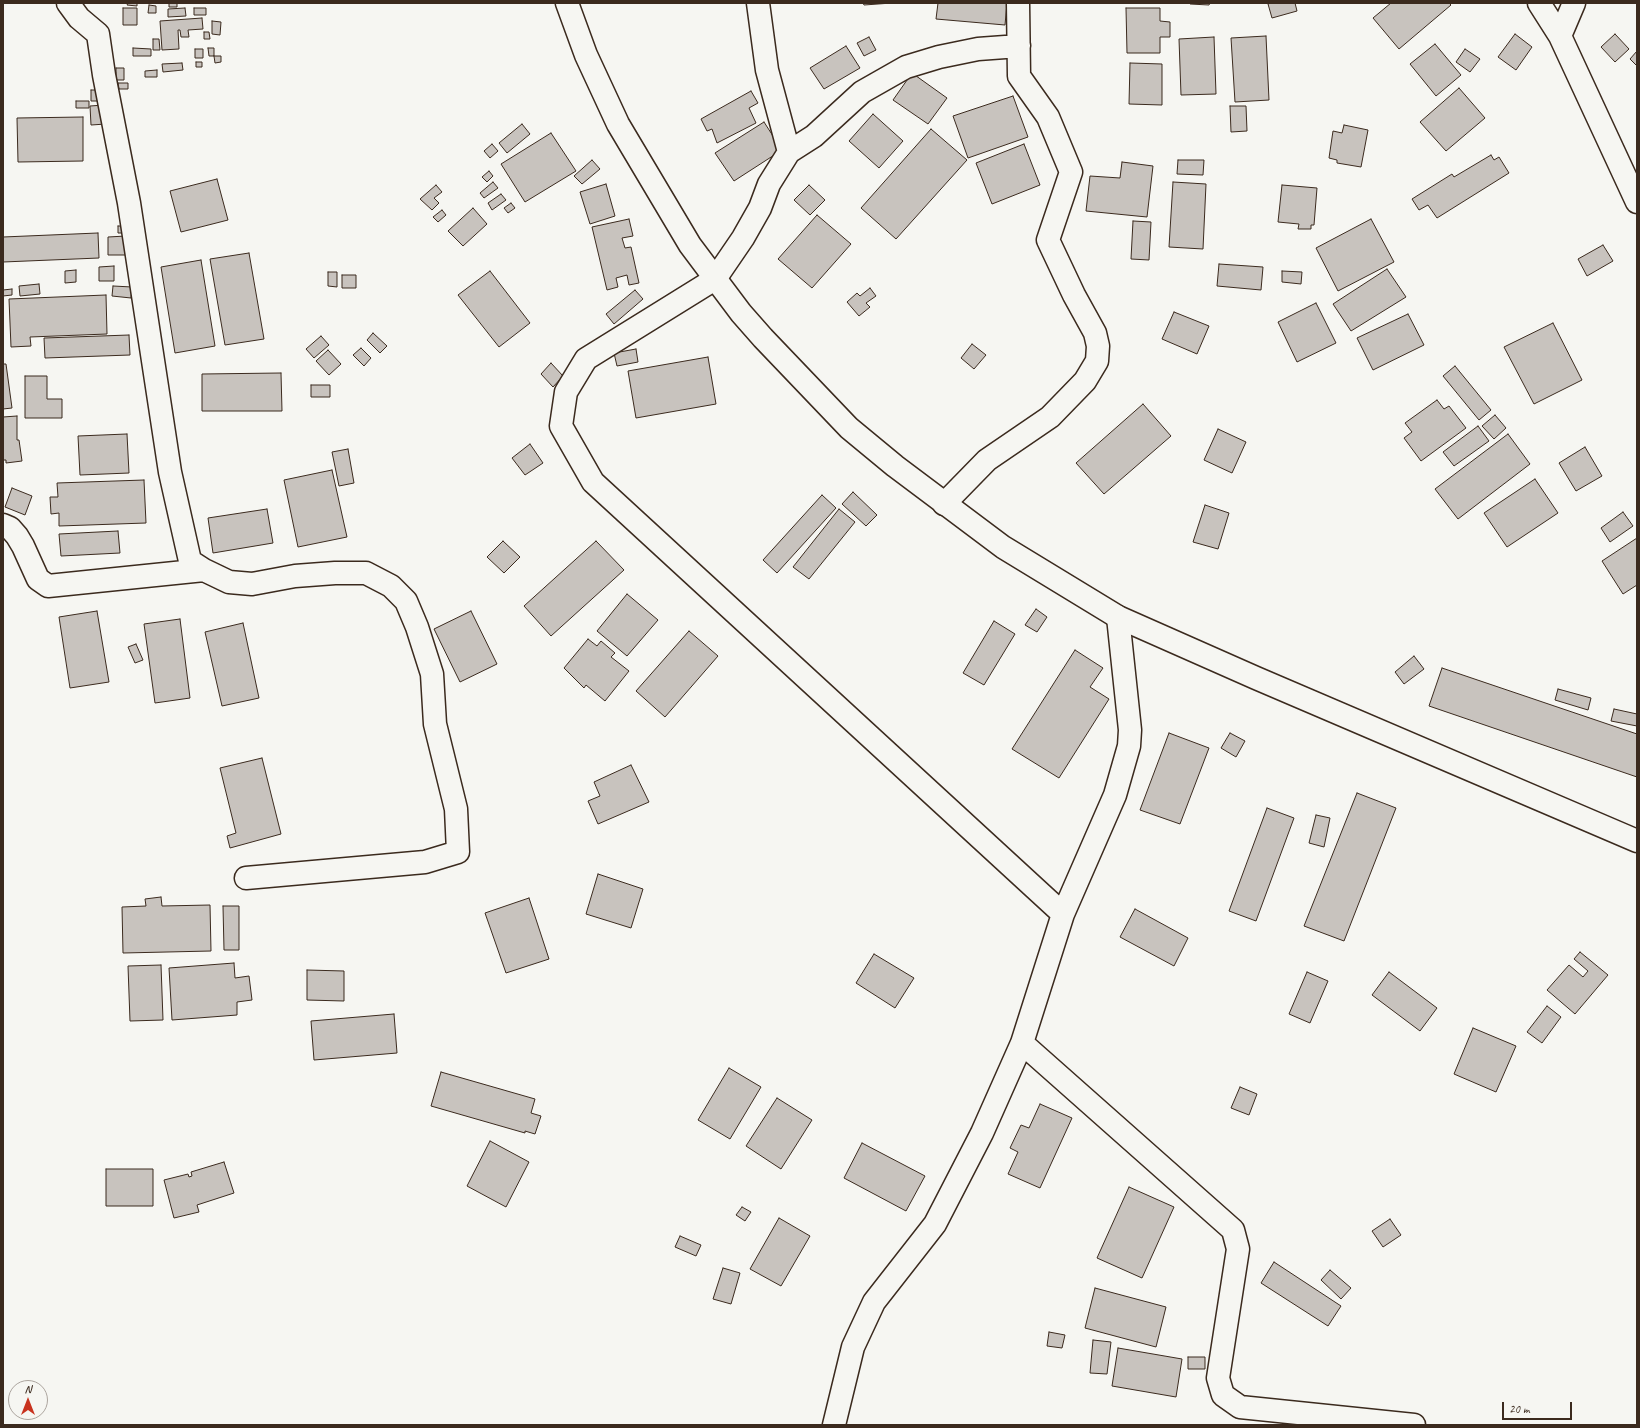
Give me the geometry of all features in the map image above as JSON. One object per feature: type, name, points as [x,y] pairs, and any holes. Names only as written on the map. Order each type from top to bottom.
[{"type":"street","points":[[68,3],[79,18],[98,34],[104,75],[129,203],[174,494],[190,561],[204,570],[229,582],[252,584],[295,576],[336,573],[366,574],[391,586],[406,601],[417,627],[432,674],[435,724],[456,809],[458,852],[425,862],[246,878]]},
{"type":"street","points":[[567,3],[586,55],[618,124],[690,245],[715,280],[763,338],[849,428],[944,504],[1003,547],[1118,616],[1256,678],[1637,841]]},
{"type":"street","points":[[758,3],[767,70],[789,152]]},
{"type":"street","points":[[944,504],[987,460],[1050,417],[1085,381],[1097,360],[1098,346],[1095,333],[1074,295],[1048,240],[1071,172],[1048,117],[1019,76],[1018,3]]},
{"type":"street","points":[[1539,3],[1560,36],[1637,202]]},
{"type":"street","points":[[1560,36],[1574,3]]},
{"type":"street","points":[[1019,46],[978,49],[906,66],[862,92],[814,136],[789,152],[769,184],[760,208],[743,238],[715,280],[586,359],[566,392],[562,426],[592,482],[1063,914]]},
{"type":"street","points":[[3,525],[10,528],[17,536],[38,579],[48,586],[204,570]]},
{"type":"street","points":[[834,1425],[853,1347],[874,1302],[935,1224],[982,1133],[1022,1043],[1063,914],[1115,795],[1129,746],[1130,730],[1118,616]]},
{"type":"street","points":[[1022,1043],[1233,1230],[1238,1249],[1218,1378],[1223,1395],[1240,1407],[1414,1425]]},
{"type":"building","points":[[128,3],[137,3],[137,6],[127,5]]},
{"type":"building","points":[[169,3],[177,3],[177,7],[169,7]]},
{"type":"building","points":[[863,3],[892,3],[864,5]]},
{"type":"building","points":[[938,3],[1007,3],[1005,25],[936,19]]},
{"type":"building","points":[[1190,3],[1210,3],[1209,5]]},
{"type":"building","points":[[1295,3],[1297,11],[1272,18],[1268,4]]},
{"type":"building","points":[[1391,3],[1449,3],[1451,5],[1399,49],[1373,18]]},
{"type":"building","points":[[149,5],[156,6],[156,13],[148,13]]},
{"type":"building","points":[[123,8],[137,8],[137,25],[123,25]]},
{"type":"building","points":[[185,8],[186,16],[168,17],[168,9]]},
{"type":"building","points":[[194,8],[206,8],[206,15],[194,15]]},
{"type":"building","points":[[1126,8],[1160,8],[1160,21],[1170,22],[1170,37],[1160,37],[1160,53],[1127,53]]},
{"type":"building","points":[[202,18],[203,29],[188,30],[189,37],[181,37],[180,30],[178,30],[179,49],[162,50],[160,21]]},
{"type":"building","points":[[212,21],[221,22],[220,35],[212,34]]},
{"type":"building","points":[[204,32],[209,32],[210,39],[204,39]]},
{"type":"building","points":[[1515,34],[1532,47],[1516,70],[1498,57]]},
{"type":"building","points":[[1615,34],[1629,49],[1615,62],[1601,47]]},
{"type":"building","points":[[1266,36],[1269,100],[1235,102],[1231,38]]},
{"type":"building","points":[[869,37],[876,50],[864,56],[857,43]]},
{"type":"building","points":[[1214,37],[1216,94],[1181,95],[1179,39]]},
{"type":"building","points":[[153,39],[159,39],[160,50],[153,50]]},
{"type":"building","points":[[1435,44],[1461,75],[1436,96],[1410,64]]},
{"type":"building","points":[[846,46],[860,68],[824,89],[810,68]]},
{"type":"building","points":[[133,48],[151,49],[151,56],[133,56]]},
{"type":"building","points":[[208,48],[214,48],[214,56],[209,56]]},
{"type":"building","points":[[195,49],[203,49],[203,58],[195,58]]},
{"type":"building","points":[[1465,49],[1480,59],[1470,72],[1456,62]]},
{"type":"building","points":[[1637,51],[1637,66],[1630,59]]},
{"type":"building","points":[[214,56],[221,56],[221,62],[215,63]]},
{"type":"building","points":[[196,62],[202,62],[202,67],[196,67]]},
{"type":"building","points":[[182,63],[183,70],[163,72],[162,64]]},
{"type":"building","points":[[1130,63],[1162,64],[1162,105],[1129,104]]},
{"type":"building","points":[[116,68],[124,68],[124,80],[116,80]]},
{"type":"building","points":[[157,70],[157,77],[145,77],[145,71]]},
{"type":"building","points":[[912,73],[947,98],[928,124],[893,100]]},
{"type":"building","points":[[118,83],[128,83],[128,89],[119,89]]},
{"type":"building","points":[[1459,88],[1485,118],[1446,151],[1420,122]]},
{"type":"building","points":[[91,90],[99,90],[99,101],[91,101]]},
{"type":"building","points":[[751,91],[758,103],[749,108],[756,123],[717,143],[712,129],[707,131],[701,119]]},
{"type":"building","points":[[1013,96],[1028,137],[968,158],[953,116]]},
{"type":"building","points":[[76,101],[89,101],[89,108],[76,108]]},
{"type":"building","points":[[104,105],[106,124],[91,125],[90,106]]},
{"type":"building","points":[[1230,106],[1246,106],[1247,131],[1231,132]]},
{"type":"building","points":[[873,114],[903,141],[879,168],[849,141]]},
{"type":"building","points":[[83,117],[83,161],[18,162],[17,118]]},
{"type":"building","points":[[764,122],[782,150],[734,181],[715,153]]},
{"type":"building","points":[[522,124],[530,134],[507,153],[499,143]]},
{"type":"building","points":[[1344,125],[1368,130],[1361,167],[1337,163],[1337,160],[1329,158],[1333,131],[1342,133]]},
{"type":"building","points":[[931,129],[967,160],[896,239],[861,208]]},
{"type":"building","points":[[551,133],[576,171],[525,202],[501,164]]},
{"type":"building","points":[[492,144],[498,151],[490,158],[484,151]]},
{"type":"building","points":[[1024,144],[1040,185],[992,204],[976,163]]},
{"type":"building","points":[[1491,155],[1494,160],[1499,157],[1509,173],[1437,218],[1428,205],[1419,210],[1412,199],[1452,174],[1454,177]]},
{"type":"building","points":[[592,160],[600,169],[582,184],[574,176]]},
{"type":"building","points":[[1178,160],[1204,160],[1203,175],[1177,174]]},
{"type":"building","points":[[1122,162],[1153,166],[1147,217],[1086,211],[1090,176],[1120,178]]},
{"type":"building","points":[[489,171],[493,176],[487,182],[482,177]]},
{"type":"building","points":[[217,179],[228,220],[181,232],[170,191]]},
{"type":"building","points":[[493,182],[498,188],[484,198],[480,193]]},
{"type":"building","points":[[1173,182],[1206,184],[1203,249],[1169,247]]},
{"type":"building","points":[[606,184],[615,216],[590,224],[580,192]]},
{"type":"building","points":[[436,185],[442,192],[434,198],[439,203],[432,210],[420,199]]},
{"type":"building","points":[[809,185],[825,200],[810,215],[794,200]]},
{"type":"building","points":[[1282,185],[1317,188],[1314,225],[1311,225],[1311,229],[1298,229],[1299,224],[1278,222]]},
{"type":"building","points":[[501,194],[506,200],[492,210],[488,203]]},
{"type":"building","points":[[511,203],[515,208],[508,213],[504,208]]},
{"type":"building","points":[[473,208],[487,224],[463,246],[448,231]]},
{"type":"building","points":[[442,210],[446,215],[438,222],[433,217]]},
{"type":"building","points":[[817,215],[851,244],[812,288],[778,259]]},
{"type":"building","points":[[629,219],[633,236],[622,238],[625,248],[631,247],[639,283],[629,285],[627,275],[616,278],[618,287],[607,290],[592,227]]},
{"type":"building","points":[[1371,219],[1394,262],[1338,291],[1316,248]]},
{"type":"building","points":[[1133,221],[1151,222],[1149,260],[1131,259]]},
{"type":"building","points":[[118,226],[128,226],[128,233],[118,233]]},
{"type":"building","points":[[98,233],[99,258],[3,262],[3,237]]},
{"type":"building","points":[[126,236],[127,255],[108,255],[108,237]]},
{"type":"building","points":[[1603,245],[1613,261],[1587,276],[1578,259]]},
{"type":"building","points":[[249,253],[264,339],[225,345],[210,259]]},
{"type":"building","points":[[201,260],[215,346],[175,353],[161,267]]},
{"type":"building","points":[[1219,264],[1263,267],[1261,290],[1217,286]]},
{"type":"building","points":[[114,266],[114,281],[99,281],[99,267]]},
{"type":"building","points":[[1387,269],[1406,297],[1351,331],[1333,304]]},
{"type":"building","points":[[76,270],[76,282],[65,283],[65,271]]},
{"type":"building","points":[[490,271],[530,323],[499,347],[458,295]]},
{"type":"building","points":[[1282,271],[1302,272],[1301,284],[1282,282]]},
{"type":"building","points":[[328,272],[337,272],[337,287],[328,286]]},
{"type":"building","points":[[342,275],[356,275],[356,288],[342,288]]},
{"type":"building","points":[[39,284],[40,294],[20,296],[19,286]]},
{"type":"building","points":[[113,286],[132,287],[131,298],[112,296]]},
{"type":"building","points":[[870,288],[876,296],[866,303],[870,307],[859,316],[847,302],[857,293],[860,296]]},
{"type":"building","points":[[12,289],[12,295],[3,296],[3,290]]},
{"type":"building","points":[[635,290],[643,299],[614,324],[606,314]]},
{"type":"building","points":[[106,295],[107,334],[30,337],[31,346],[11,347],[9,299]]},
{"type":"building","points":[[1316,303],[1336,343],[1297,362],[1278,322]]},
{"type":"building","points":[[1174,312],[1209,326],[1197,354],[1162,339]]},
{"type":"building","points":[[1408,314],[1424,345],[1373,370],[1357,338]]},
{"type":"building","points":[[1553,323],[1582,380],[1534,404],[1504,347]]},
{"type":"building","points":[[373,333],[387,346],[380,353],[367,340]]},
{"type":"building","points":[[129,335],[130,355],[45,358],[44,338]]},
{"type":"building","points":[[321,336],[329,345],[314,358],[306,349]]},
{"type":"building","points":[[972,344],[986,355],[974,369],[961,358]]},
{"type":"building","points":[[361,348],[371,358],[364,366],[353,355]]},
{"type":"building","points":[[636,349],[638,362],[617,366],[614,353]]},
{"type":"building","points":[[328,350],[341,364],[329,375],[316,361]]},
{"type":"building","points":[[708,357],[716,404],[636,418],[628,371]]},
{"type":"building","points":[[551,363],[563,376],[553,387],[541,374]]},
{"type":"building","points":[[3,364],[6,364],[12,408],[3,409]]},
{"type":"building","points":[[1455,366],[1491,410],[1479,420],[1443,376]]},
{"type":"building","points":[[281,373],[282,411],[202,411],[202,374]]},
{"type":"building","points":[[25,376],[47,376],[47,399],[62,399],[62,418],[25,418]]},
{"type":"building","points":[[311,385],[330,385],[330,397],[311,397]]},
{"type":"building","points":[[1437,400],[1444,409],[1449,406],[1466,428],[1421,461],[1404,438],[1412,432],[1405,423]]},
{"type":"building","points":[[1143,404],[1171,436],[1104,494],[1076,463]]},
{"type":"building","points":[[1495,415],[1506,428],[1494,439],[1482,426]]},
{"type":"building","points":[[17,416],[17,440],[19,440],[22,461],[6,463],[6,460],[3,460],[3,417]]},
{"type":"building","points":[[1478,426],[1489,441],[1454,466],[1443,452]]},
{"type":"building","points":[[1218,429],[1246,442],[1232,473],[1204,460]]},
{"type":"building","points":[[127,434],[129,473],[80,475],[78,436]]},
{"type":"building","points":[[1508,434],[1530,464],[1458,519],[1435,489]]},
{"type":"building","points":[[530,444],[543,463],[525,475],[512,458]]},
{"type":"building","points":[[1585,447],[1602,476],[1576,491],[1559,463]]},
{"type":"building","points":[[348,449],[354,483],[339,486],[332,452]]},
{"type":"building","points":[[332,470],[347,537],[298,547],[284,480]]},
{"type":"building","points":[[1535,479],[1558,513],[1507,547],[1484,513]]},
{"type":"building","points":[[144,480],[146,523],[59,526],[59,513],[51,514],[50,497],[58,497],[57,483]]},
{"type":"building","points":[[12,488],[32,496],[25,515],[5,507]]},
{"type":"building","points":[[853,492],[877,515],[866,526],[842,504]]},
{"type":"building","points":[[822,495],[836,508],[777,573],[763,560]]},
{"type":"building","points":[[1205,505],[1229,513],[1218,549],[1193,542]]},
{"type":"building","points":[[267,509],[273,543],[213,553],[208,518]]},
{"type":"building","points":[[839,509],[855,522],[809,579],[793,567]]},
{"type":"building","points":[[1623,512],[1633,526],[1610,542],[1601,528]]},
{"type":"building","points":[[118,531],[120,553],[61,556],[59,534]]},
{"type":"building","points":[[1637,538],[1637,585],[1623,594],[1602,561]]},
{"type":"building","points":[[503,541],[520,557],[504,573],[487,557]]},
{"type":"building","points":[[596,541],[624,570],[551,636],[524,606]]},
{"type":"building","points":[[627,594],[658,620],[627,656],[597,631]]},
{"type":"building","points":[[1036,609],[1047,617],[1037,632],[1025,625]]},
{"type":"building","points":[[97,611],[109,682],[70,688],[59,617]]},
{"type":"building","points":[[471,611],[497,664],[460,682],[434,629]]},
{"type":"building","points":[[180,619],[190,698],[155,703],[144,624]]},
{"type":"building","points":[[994,621],[1015,634],[984,685],[963,673]]},
{"type":"building","points":[[243,623],[259,698],[222,706],[205,632]]},
{"type":"building","points":[[689,631],[718,656],[665,717],[636,691]]},
{"type":"building","points":[[588,639],[597,646],[601,641],[615,653],[611,657],[629,671],[605,701],[586,685],[584,688],[564,668]]},
{"type":"building","points":[[136,644],[143,660],[135,663],[128,647]]},
{"type":"building","points":[[1075,650],[1103,668],[1090,687],[1109,699],[1059,778],[1012,749]]},
{"type":"building","points":[[1414,656],[1424,669],[1404,684],[1395,672]]},
{"type":"building","points":[[1442,668],[1637,734],[1637,777],[1429,706]]},
{"type":"building","points":[[1558,689],[1591,698],[1588,710],[1555,700]]},
{"type":"building","points":[[1614,709],[1637,714],[1637,726],[1611,721]]},
{"type":"building","points":[[1169,733],[1209,748],[1180,824],[1140,810]]},
{"type":"building","points":[[1230,733],[1245,741],[1236,757],[1221,748]]},
{"type":"building","points":[[262,758],[281,834],[230,848],[227,836],[236,833],[220,768]]},
{"type":"building","points":[[631,765],[649,802],[598,824],[588,801],[600,796],[594,782]]},
{"type":"building","points":[[1357,793],[1396,808],[1344,941],[1304,926]]},
{"type":"building","points":[[1267,808],[1294,818],[1256,921],[1229,911]]},
{"type":"building","points":[[1316,815],[1330,818],[1324,847],[1309,843]]},
{"type":"building","points":[[598,874],[643,889],[631,928],[586,914]]},
{"type":"building","points":[[161,897],[162,906],[210,905],[211,951],[123,953],[122,907],[146,906],[145,899]]},
{"type":"building","points":[[529,898],[549,959],[506,973],[485,913]]},
{"type":"building","points":[[223,906],[239,906],[239,950],[224,950]]},
{"type":"building","points":[[1135,909],[1188,938],[1174,966],[1120,937]]},
{"type":"building","points":[[1580,952],[1608,975],[1575,1014],[1547,990],[1569,965],[1583,977],[1588,971],[1574,959]]},
{"type":"building","points":[[874,954],[914,978],[895,1008],[856,983]]},
{"type":"building","points":[[234,963],[235,978],[249,976],[252,1000],[237,1002],[237,1015],[172,1020],[169,968]]},
{"type":"building","points":[[161,965],[163,1020],[130,1021],[128,966]]},
{"type":"building","points":[[307,970],[344,971],[344,1001],[307,1000]]},
{"type":"building","points":[[1307,972],[1328,981],[1310,1023],[1289,1014]]},
{"type":"building","points":[[1389,972],[1437,1008],[1420,1031],[1372,995]]},
{"type":"building","points":[[1547,1006],[1561,1017],[1542,1043],[1527,1032]]},
{"type":"building","points":[[394,1014],[397,1053],[314,1060],[311,1021]]},
{"type":"building","points":[[1473,1028],[1516,1046],[1496,1092],[1454,1074]]},
{"type":"building","points":[[729,1068],[761,1087],[730,1139],[698,1120]]},
{"type":"building","points":[[441,1072],[535,1099],[531,1113],[541,1116],[535,1134],[525,1131],[525,1133],[431,1106]]},
{"type":"building","points":[[1240,1087],[1257,1094],[1249,1115],[1231,1108]]},
{"type":"building","points":[[777,1098],[812,1120],[781,1169],[746,1146]]},
{"type":"building","points":[[1040,1104],[1072,1118],[1040,1188],[1008,1174],[1018,1152],[1010,1148],[1021,1125],[1029,1128]]},
{"type":"building","points":[[490,1141],[529,1162],[506,1207],[467,1186]]},
{"type":"building","points":[[862,1143],[925,1176],[906,1211],[844,1178]]},
{"type":"building","points":[[224,1162],[234,1193],[197,1205],[199,1212],[174,1218],[164,1180],[188,1174],[189,1177],[192,1176],[191,1172]]},
{"type":"building","points":[[106,1169],[153,1169],[153,1206],[106,1206]]},
{"type":"building","points":[[1129,1187],[1174,1207],[1142,1278],[1097,1258]]},
{"type":"building","points":[[742,1207],[751,1212],[745,1221],[736,1215]]},
{"type":"building","points":[[779,1218],[810,1236],[781,1286],[750,1269]]},
{"type":"building","points":[[1390,1219],[1401,1235],[1383,1247],[1372,1231]]},
{"type":"building","points":[[680,1236],[701,1245],[696,1256],[675,1247]]},
{"type":"building","points":[[1274,1262],[1341,1306],[1328,1326],[1261,1283]]},
{"type":"building","points":[[723,1268],[740,1273],[731,1304],[713,1299]]},
{"type":"building","points":[[1330,1270],[1351,1288],[1341,1299],[1321,1280]]},
{"type":"building","points":[[1095,1288],[1166,1307],[1156,1347],[1085,1328]]},
{"type":"building","points":[[1049,1332],[1065,1335],[1062,1348],[1047,1346]]},
{"type":"building","points":[[1093,1340],[1111,1342],[1107,1374],[1090,1373]]},
{"type":"building","points":[[1118,1348],[1182,1359],[1176,1397],[1112,1386]]},
{"type":"building","points":[[1188,1357],[1205,1357],[1205,1369],[1188,1369]]}]
